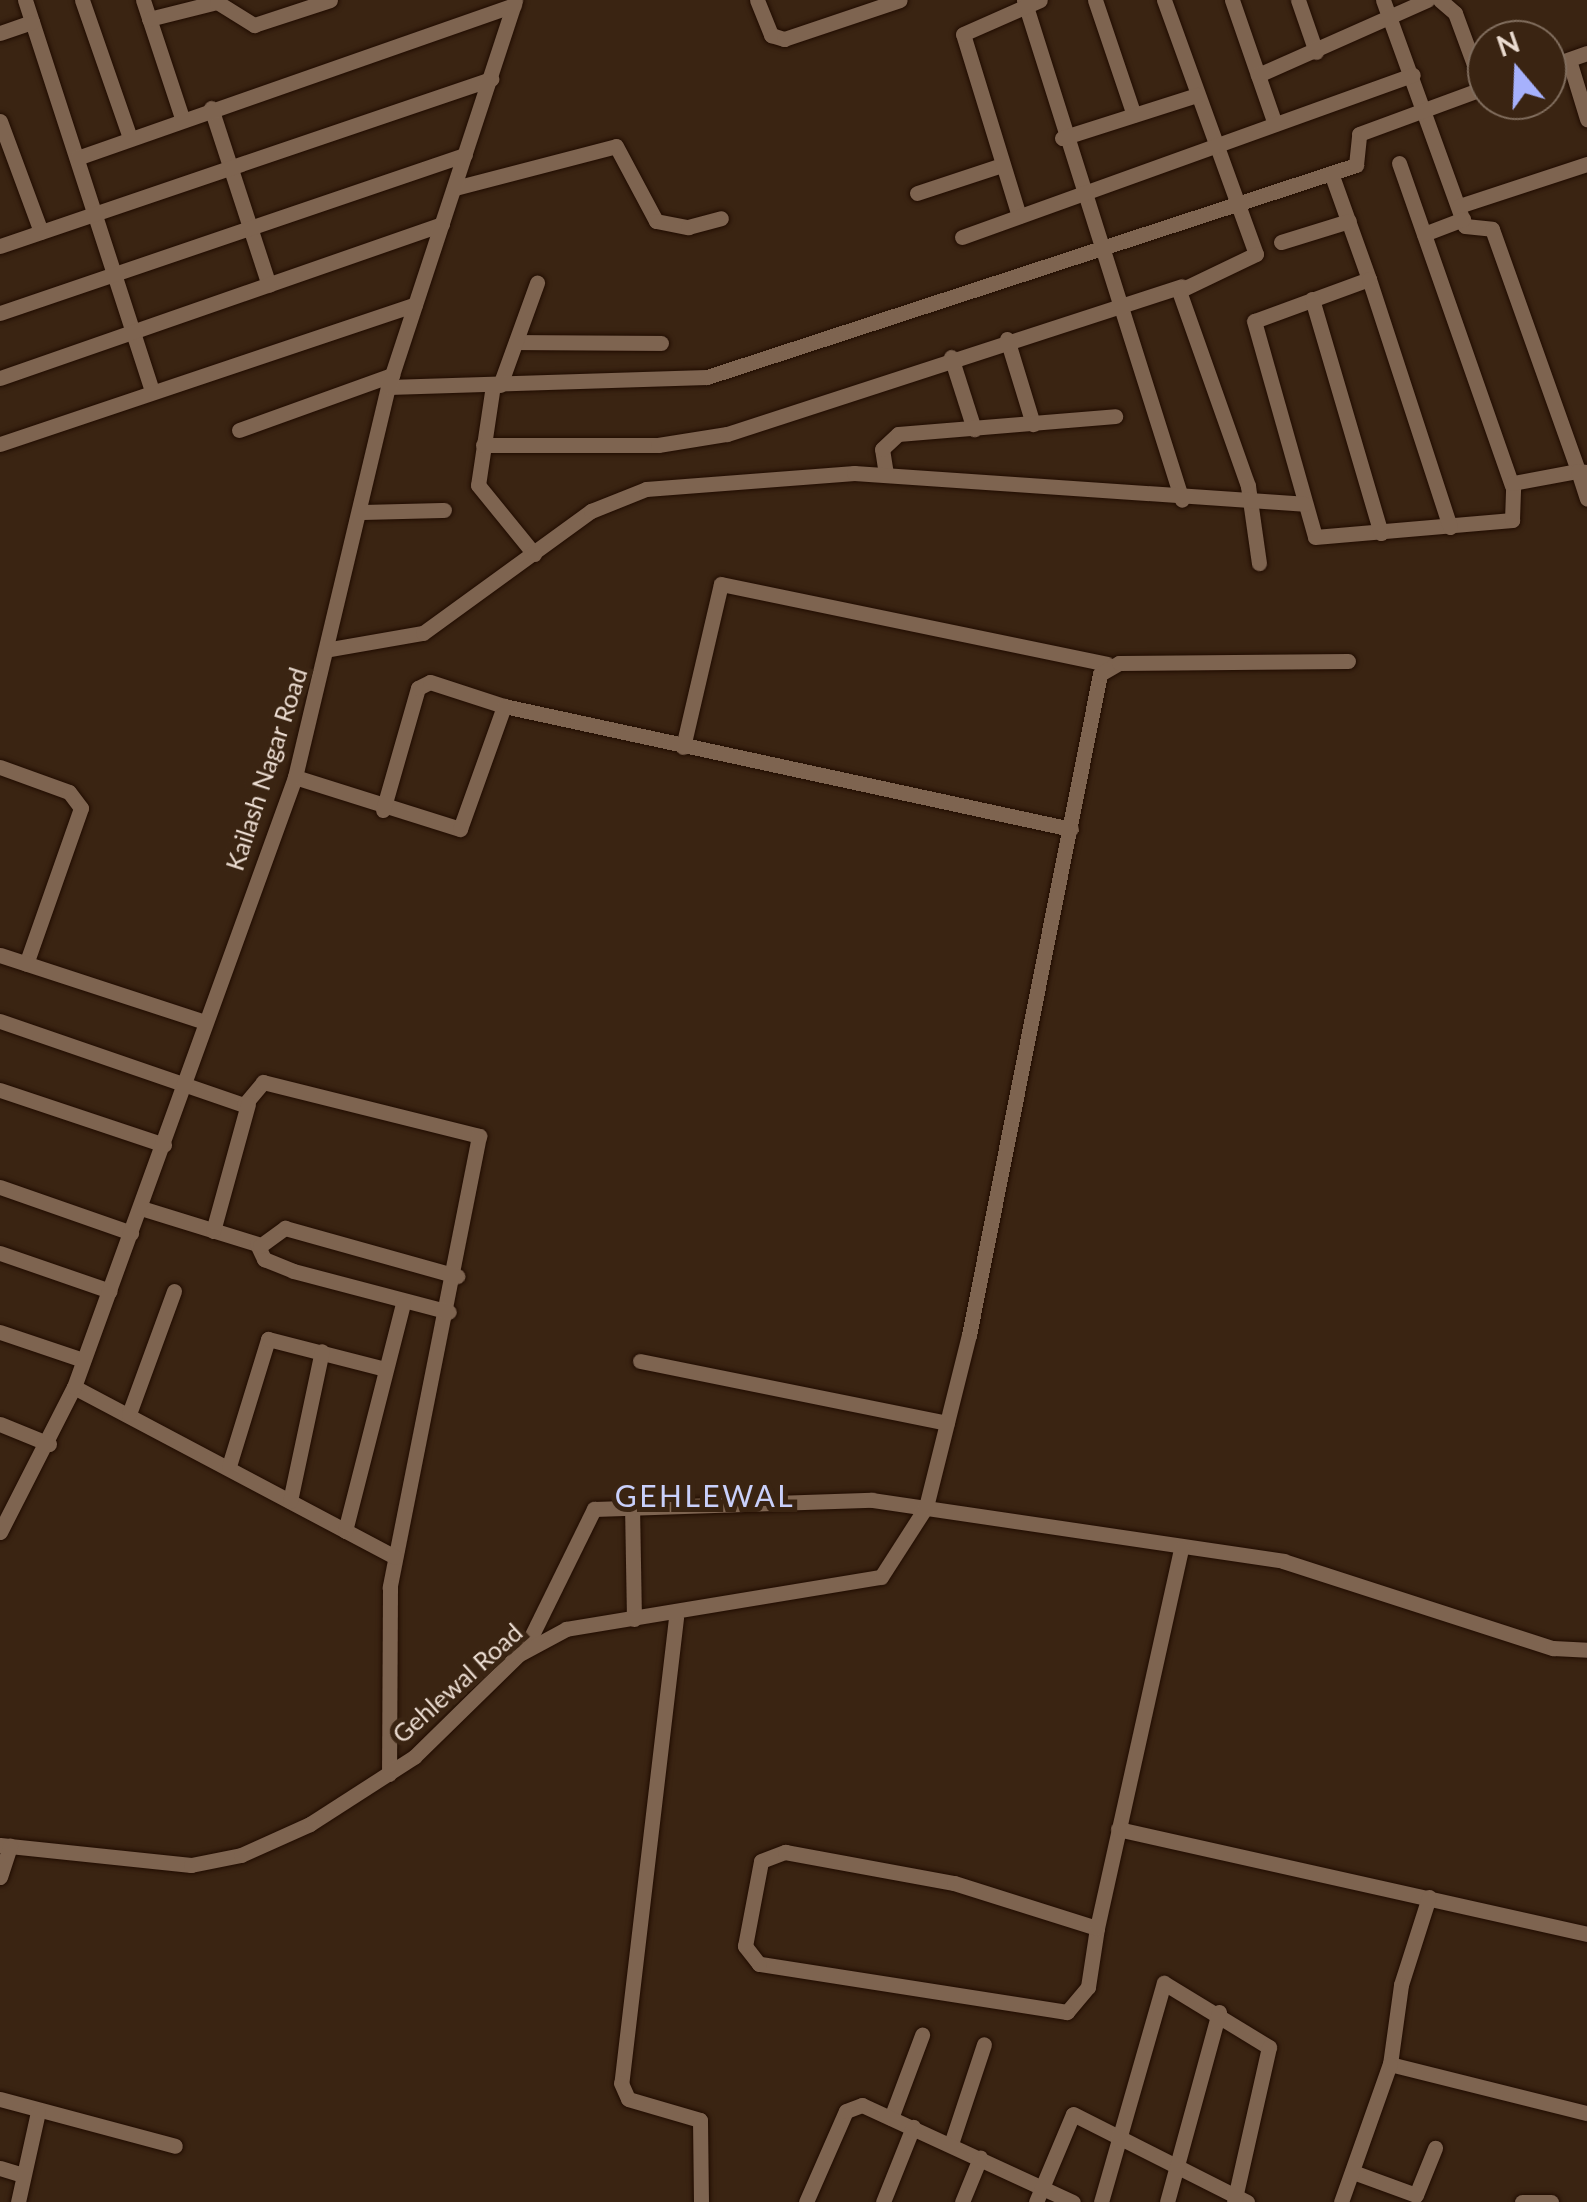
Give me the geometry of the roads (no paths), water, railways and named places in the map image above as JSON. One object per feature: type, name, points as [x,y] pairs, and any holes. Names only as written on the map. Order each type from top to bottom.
[{"type":"street","points":[[25,0],[152,391]]},
{"type":"street","points":[[82,0],[130,138]]},
{"type":"street","points":[[143,0],[182,118]]},
{"type":"street","points":[[149,19],[218,2],[246,24],[283,8],[330,0]]},
{"type":"street","points":[[757,0],[777,39],[851,8],[900,0]]},
{"type":"street","points":[[1095,0],[1134,115]]},
{"type":"street","points":[[483,445],[682,443],[1182,286],[1255,258],[1164,0]]},
{"type":"street","points":[[1232,0],[1275,124]]},
{"type":"street","points":[[1298,0],[1316,52]]},
{"type":"street","points":[[1383,0],[1427,110],[1461,212],[1471,231],[1492,228],[1582,472],[1587,499]]},
{"type":"street","points":[[1258,75],[1391,21],[1427,1],[1439,0],[1455,12],[1467,42]]},
{"type":"street","points":[[1019,216],[963,34],[1030,2],[1062,138],[1182,500]]},
{"type":"street","points":[[78,158],[514,3]]},
{"type":"street","name":"Kailash Nagar Road","points":[[0,1532],[5,1511],[49,1444],[74,1387],[296,777],[330,649],[390,381],[514,3]]},
{"type":"street","points":[[0,33],[32,22]]},
{"type":"street","points":[[1587,53],[1568,60],[1587,119]]},
{"type":"street","points":[[962,237],[1413,75]]},
{"type":"street","points":[[0,246],[491,80]]},
{"type":"street","points":[[1062,138],[1198,95]]},
{"type":"street","points":[[239,430],[390,381],[496,385],[708,376],[1331,173],[1360,162],[1359,134],[1467,95]]},
{"type":"street","points":[[211,108],[269,285]]},
{"type":"street","points":[[0,121],[40,232]]},
{"type":"street","points":[[454,188],[616,146],[660,224],[721,218]]},
{"type":"street","points":[[0,313],[466,155]]},
{"type":"street","points":[[1370,279],[1254,326],[1315,537],[1516,518],[1512,486],[1398,163]]},
{"type":"street","points":[[1424,234],[1461,212],[1587,164]]},
{"type":"street","points":[[917,193],[1002,165]]},
{"type":"street","points":[[1331,173],[1370,279],[1450,527]]},
{"type":"street","points":[[1282,242],[1349,221]]},
{"type":"street","points":[[0,378],[442,224]]},
{"type":"street","points":[[534,554],[480,492],[483,445],[496,385],[537,283]]},
{"type":"street","points":[[1182,286],[1252,506],[1259,563]]},
{"type":"street","points":[[1312,300],[1382,533]]},
{"type":"street","points":[[0,444],[415,304]]},
{"type":"street","points":[[1007,340],[1033,424]]},
{"type":"street","points":[[516,342],[661,343]]},
{"type":"street","points":[[951,357],[974,429]]},
{"type":"street","points":[[886,474],[890,437],[1115,416]]},
{"type":"street","points":[[1512,486],[1582,472]]},
{"type":"street","points":[[330,649],[422,633],[591,511],[646,489],[886,474],[1252,506],[1304,504]]},
{"type":"street","points":[[360,512],[444,510]]},
{"type":"street","points":[[683,746],[721,584],[1107,664],[1348,661]]},
{"type":"street","name":"Gehlewal Road","points":[[5,1846],[222,1860],[310,1824],[389,1774],[525,1650],[584,1624],[676,1618],[881,1577],[926,1506],[947,1423],[1107,664]]},
{"type":"street","points":[[383,810],[422,685],[683,746],[1071,829]]},
{"type":"street","points":[[296,777],[383,810],[460,829],[504,706]]},
{"type":"street","points":[[0,767],[70,792],[81,808],[26,964]]},
{"type":"street","points":[[0,955],[205,1022]]},
{"type":"street","points":[[0,1020],[182,1086],[248,1104]]},
{"type":"street","points":[[213,1231],[248,1104],[263,1082],[479,1136],[450,1312],[395,1557],[389,1774]]},
{"type":"street","points":[[0,1090],[164,1145]]},
{"type":"street","points":[[1,1190],[131,1233]]},
{"type":"street","points":[[142,1208],[260,1246],[267,1262],[450,1312]]},
{"type":"street","points":[[260,1246],[284,1228],[457,1276]]},
{"type":"street","points":[[0,1254],[110,1291]]},
{"type":"street","points":[[129,1414],[174,1291]]},
{"type":"street","points":[[345,1531],[403,1302]]},
{"type":"street","points":[[0,1332],[82,1360]]},
{"type":"street","points":[[229,1466],[264,1342],[322,1352],[386,1370]]},
{"type":"street","points":[[290,1500],[322,1352]]},
{"type":"street","points":[[640,1361],[947,1423]]},
{"type":"street","points":[[74,1387],[395,1557]]},
{"type":"street","points":[[0,1424],[49,1444]]},
{"type":"street","points":[[632,1505],[634,1619]]},
{"type":"street","points":[[525,1650],[587,1518],[601,1506],[632,1505],[926,1506],[1283,1561],[1586,1646]]},
{"type":"street","points":[[1097,1928],[954,1883],[784,1852],[761,1861],[745,1946],[758,1964],[1067,2012],[1088,1987],[1097,1928],[1180,1548]]},
{"type":"street","points":[[676,1618],[621,2083],[628,2099],[700,2120],[701,2202]]},
{"type":"street","points":[[1118,1829],[1587,1934]]},
{"type":"street","points":[[0,1877],[5,1846]]},
{"type":"street","points":[[1341,2202],[1390,2064],[1401,1985],[1429,1896]]},
{"type":"street","points":[[1039,2194],[1074,2114],[1125,2138],[1239,2200],[1269,2046],[1169,1983],[1158,1988],[1125,2138],[1100,2202]]},
{"type":"street","points":[[1167,2202],[1218,2012]]},
{"type":"street","points":[[891,2118],[922,2036]]},
{"type":"street","points":[[951,2144],[984,2044]]},
{"type":"street","points":[[1390,2064],[1587,2113]]},
{"type":"street","points":[[0,2099],[175,2146]]},
{"type":"street","points":[[806,2202],[846,2111],[862,2105],[980,2158],[1039,2194],[1072,2202]]},
{"type":"street","points":[[18,2202],[38,2112]]},
{"type":"street","points":[[883,2202],[912,2127]]},
{"type":"street","points":[[1353,2172],[1416,2196],[1434,2148]]},
{"type":"street","points":[[962,2202],[980,2158]]},
{"type":"street","points":[[0,2168],[22,2175]]},
{"type":"street","points":[[1522,2202],[1551,2202]]},
{"type":"district","name":"GEHLEWAL","points":[[705,1495]]}]
